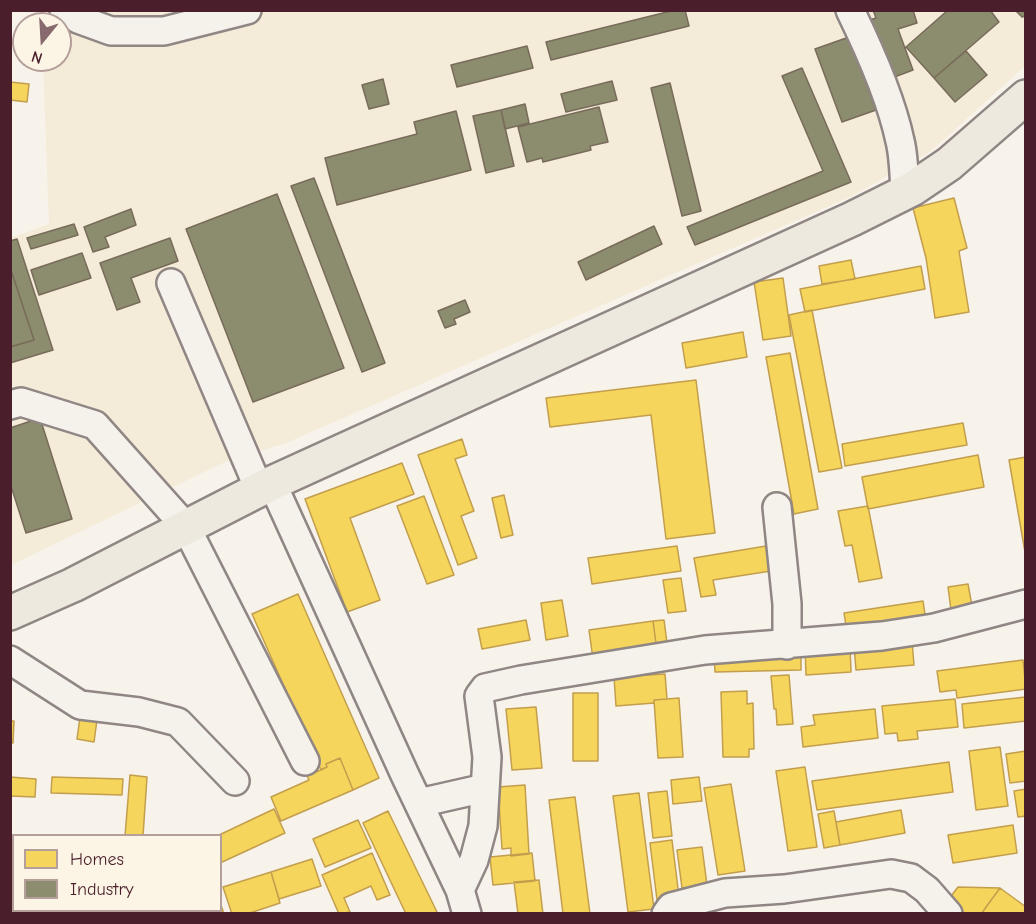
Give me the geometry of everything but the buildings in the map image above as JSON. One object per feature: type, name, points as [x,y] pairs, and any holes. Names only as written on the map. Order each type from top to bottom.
[{"type":"main road","points":[[10,613],[74,585],[265,486],[841,224],[905,192],[948,164],[1026,97]]},
{"type":"street","points":[[64,10],[78,19],[111,31],[164,31],[248,10]]},
{"type":"street","points":[[850,10],[864,38],[885,92],[900,142],[905,192]]},
{"type":"street","points":[[171,283],[265,486],[419,803],[464,902]]},
{"type":"street","points":[[10,405],[21,402],[95,425],[186,527],[304,761]]},
{"type":"street","points":[[777,507],[788,604],[787,645]]},
{"type":"street","points":[[464,902],[483,826],[487,757],[479,696],[485,688],[705,650],[882,636],[934,628],[1026,604]]},
{"type":"street","points":[[10,660],[80,705],[139,712],[178,722],[235,781]]},
{"type":"street","points":[[419,803],[485,788]]},
{"type":"street","points":[[666,914],[671,907],[724,893],[784,889],[891,874],[911,878],[927,890],[948,914]]},
{"type":"shaded area","points":[[1025,11],[1025,66],[930,152],[850,197],[286,443],[227,461],[11,565],[11,238],[49,224],[43,72],[72,72],[72,12],[59,12]]}]
